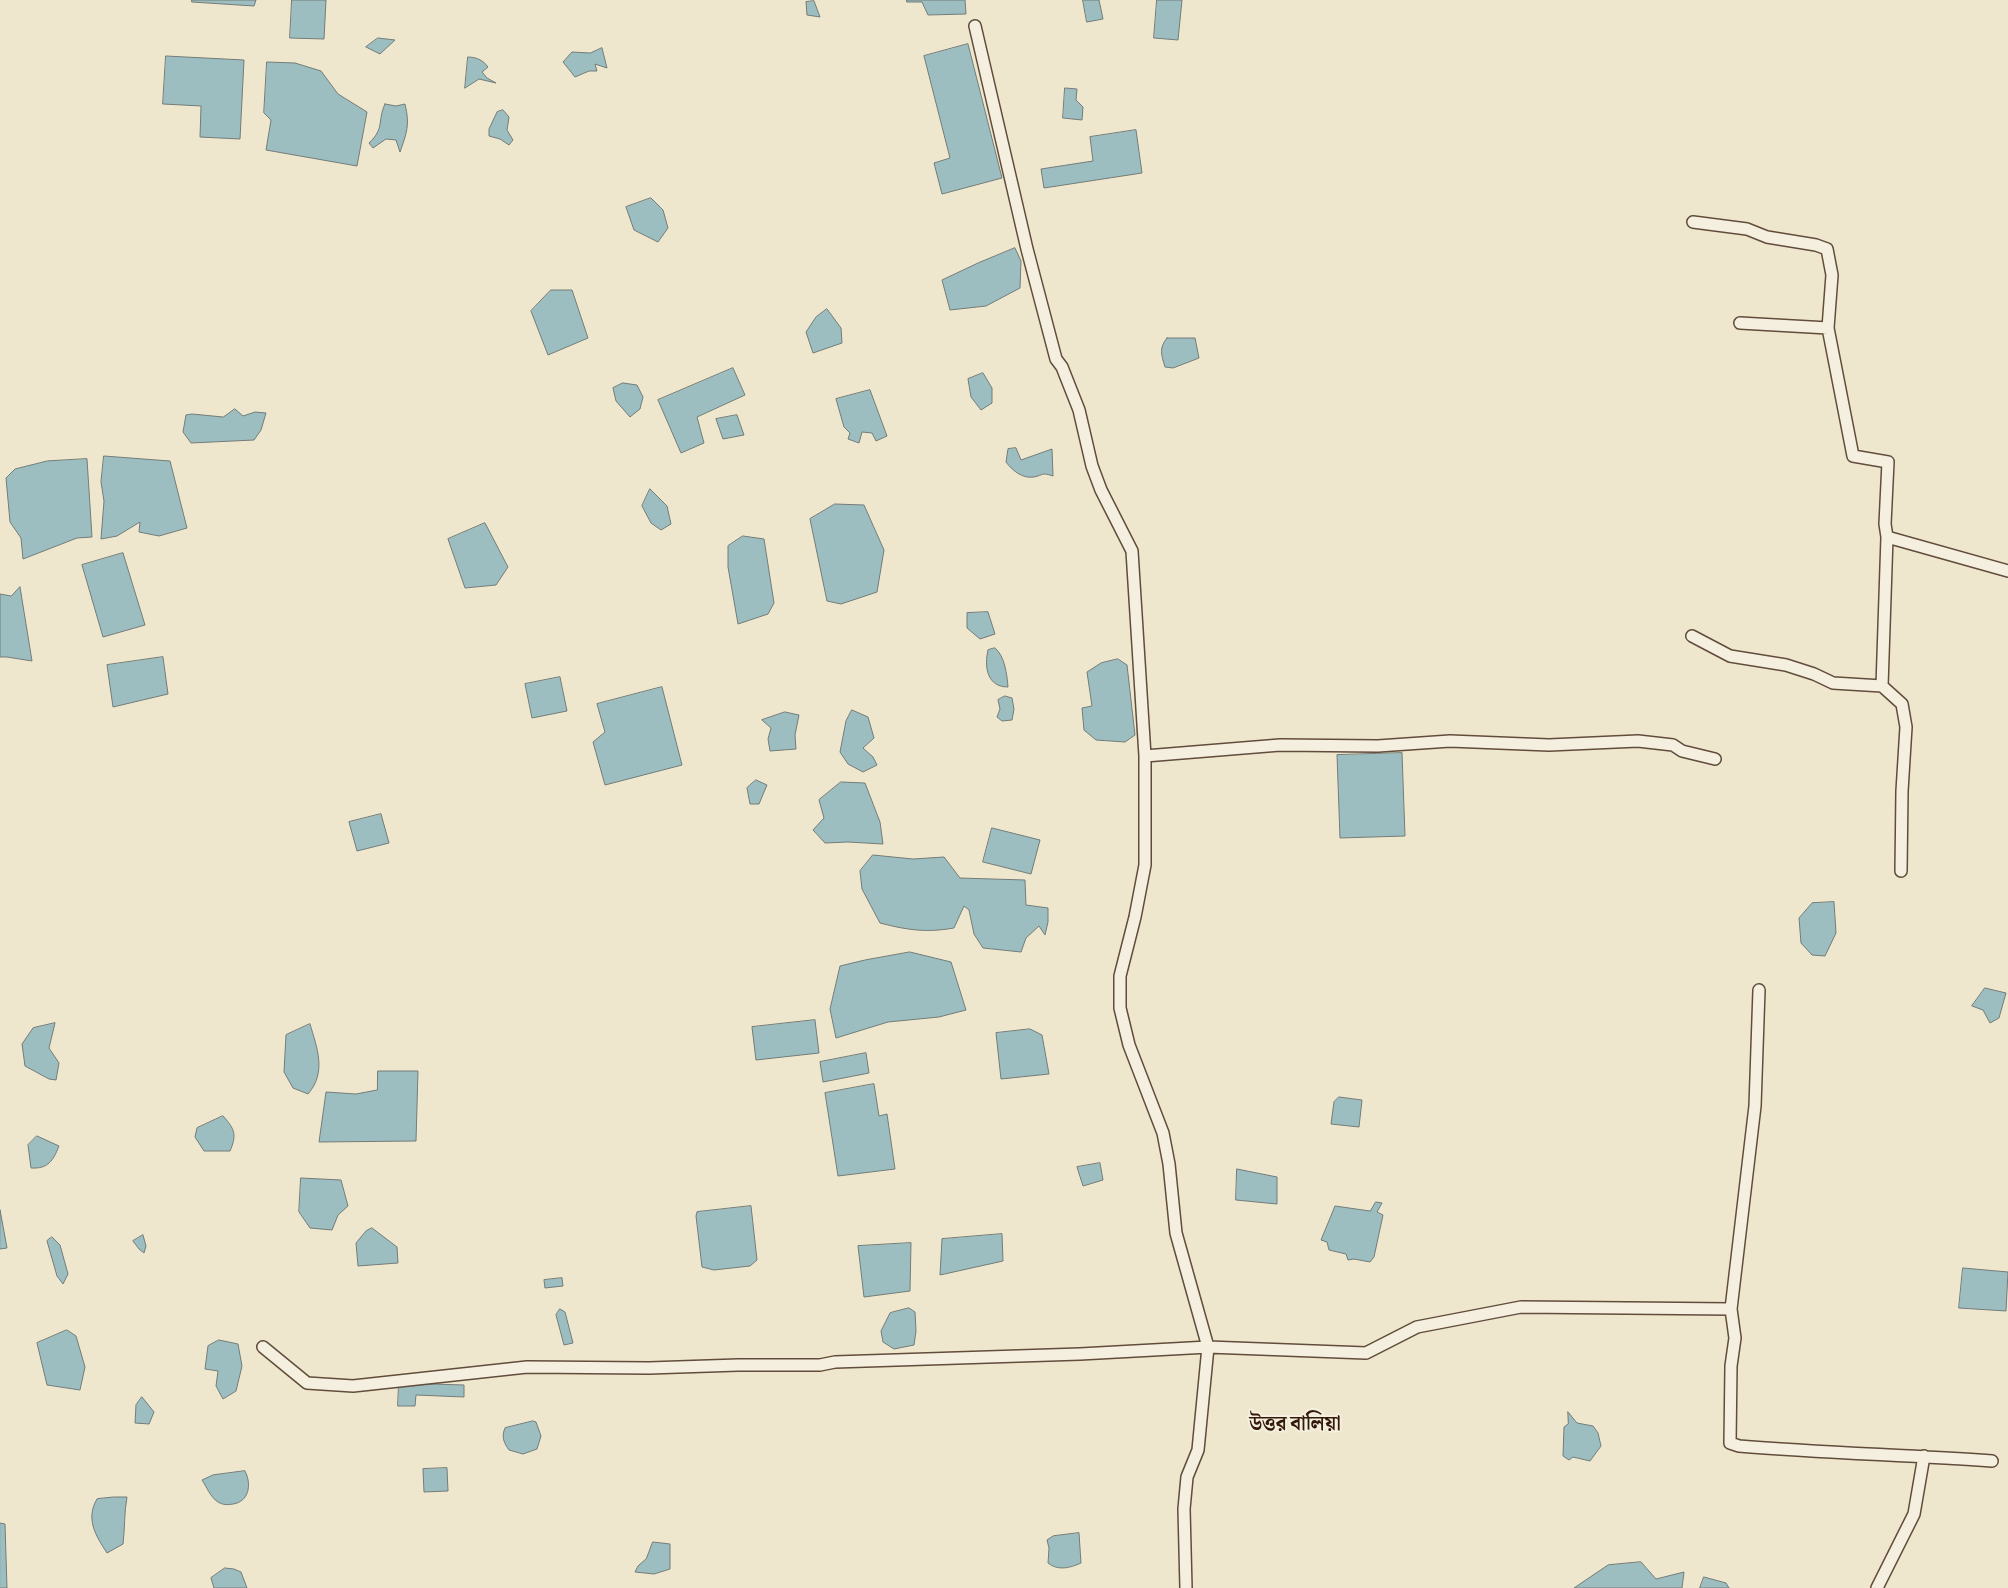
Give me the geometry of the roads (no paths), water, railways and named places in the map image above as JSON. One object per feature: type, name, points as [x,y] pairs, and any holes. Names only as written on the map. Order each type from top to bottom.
[{"type":"street","points":[[975,26],[1027,250],[1056,359],[1062,367],[1079,410],[1092,466],[1101,490],[1132,551],[1145,756],[1145,865],[1135,917],[1120,976],[1120,1008],[1129,1045],[1163,1134],[1169,1164],[1176,1233],[1208,1347],[1198,1450],[1187,1477],[1184,1509],[1186,1588]]},
{"type":"street","points":[[1693,222],[1747,229],[1768,237],[1816,245],[1827,249],[1832,275],[1828,328],[1853,456],[1888,462],[1882,686]]},
{"type":"street","points":[[1740,323],[1828,328]]},
{"type":"street","points":[[1887,537],[2008,571]]},
{"type":"street","points":[[1692,636],[1730,656],[1786,665],[1814,674],[1833,683],[1882,686],[1902,704],[1906,727],[1902,791],[1901,871]]},
{"type":"street","points":[[1145,756],[1280,745],[1378,746],[1450,742],[1549,745],[1638,741],[1674,745],[1682,751],[1715,759]]},
{"type":"street","points":[[1759,990],[1755,1106],[1731,1309],[1736,1338],[1731,1366],[1730,1443],[1739,1446],[1815,1452],[1924,1456],[1992,1461]]},
{"type":"street","points":[[263,1346],[307,1383],[353,1386],[527,1367],[649,1368],[820,1365],[835,1362],[1080,1354],[1208,1347],[1366,1353],[1417,1327],[1533,1306],[1731,1309]]},
{"type":"street","points":[[1878,1588],[1914,1514],[1924,1456]]},
{"type":"water","points":[[192,0],[256,0],[254,6],[192,2]]},
{"type":"water","points":[[292,0],[326,0],[324,39],[290,38]]},
{"type":"water","points":[[907,0],[965,0],[966,14],[928,15],[922,2],[907,2]]},
{"type":"water","points":[[1083,0],[1099,0],[1103,19],[1087,22]]},
{"type":"water","points":[[1157,0],[1182,0],[1178,40],[1154,38]]},
{"type":"water","points":[[814,1],[820,17],[807,15],[806,2]]},
{"type":"water","points":[[378,38],[395,40],[380,54],[366,47]]},
{"type":"water","points":[[968,44],[1002,178],[942,194],[934,163],[950,158],[924,56]]},
{"type":"water","points":[[602,48],[607,68],[595,64],[597,71],[589,71],[575,77],[563,62],[572,52],[590,53]]},
{"type":"water","points":[[166,56],[244,60],[240,139],[200,137],[201,106],[163,104]]},
{"type":"water","points":[[468,57],[477,58],[484,62],[488,67],[482,72],[487,78],[496,83],[479,79],[465,88]]},
{"type":"water","points":[[267,62],[295,63],[321,71],[338,94],[367,112],[357,166],[266,150],[271,120],[264,113]]},
{"type":"water","points":[[1065,88],[1077,89],[1076,100],[1083,107],[1082,120],[1063,118]]},
{"type":"water","points":[[385,104],[396,106],[405,104],[407,128],[400,152],[396,140],[386,139],[373,148],[369,143],[379,129]]},
{"type":"water","points":[[503,110],[509,117],[507,130],[513,140],[509,145],[500,139],[489,136],[489,129],[497,112]]},
{"type":"water","points":[[1136,130],[1142,173],[1044,188],[1041,169],[1093,161],[1090,137]]},
{"type":"water","points":[[651,198],[663,210],[668,228],[658,242],[634,230],[626,207]]},
{"type":"water","points":[[1015,248],[1021,261],[1020,288],[986,306],[950,310],[942,280]]},
{"type":"water","points":[[551,290],[572,290],[588,338],[548,355],[531,311]]},
{"type":"water","points":[[827,309],[841,328],[842,343],[813,353],[806,332],[816,317]]},
{"type":"water","points":[[1167,338],[1195,338],[1199,358],[1173,368],[1165,367],[1162,351]]},
{"type":"water","points":[[733,368],[745,395],[697,417],[704,443],[681,453],[658,400]]},
{"type":"water","points":[[983,373],[992,388],[992,403],[981,410],[971,397],[968,379]]},
{"type":"water","points":[[623,383],[637,385],[643,397],[640,409],[630,417],[616,401],[613,388]]},
{"type":"water","points":[[870,390],[887,436],[876,441],[872,433],[862,432],[859,443],[848,439],[850,433],[844,427],[836,399]]},
{"type":"water","points":[[235,409],[243,416],[255,412],[266,413],[261,430],[254,440],[191,443],[183,432],[186,415],[223,417]]},
{"type":"water","points":[[737,415],[744,435],[723,439],[716,419]]},
{"type":"water","points":[[1016,448],[1021,460],[1052,449],[1053,476],[1044,474],[1025,477],[1014,471],[1006,462],[1008,449]]},
{"type":"water","points":[[104,456],[170,461],[187,528],[159,536],[139,532],[140,522],[117,536],[101,539],[104,501],[101,482]]},
{"type":"water","points":[[87,459],[92,537],[77,538],[23,559],[21,538],[10,522],[6,478],[15,469],[47,461]]},
{"type":"water","points":[[650,489],[667,506],[671,524],[661,530],[651,523],[642,506]]},
{"type":"water","points":[[835,504],[864,505],[884,550],[877,592],[841,604],[827,601],[810,519]]},
{"type":"water","points":[[485,523],[508,567],[496,585],[465,588],[448,539]]},
{"type":"water","points":[[743,536],[764,539],[774,603],[768,614],[738,624],[728,567],[728,546]]},
{"type":"water","points":[[123,553],[145,625],[103,637],[82,565]]},
{"type":"water","points":[[20,587],[32,661],[0,657],[0,594],[11,596]]},
{"type":"water","points":[[988,612],[995,634],[980,639],[967,628],[967,613]]},
{"type":"water","points":[[995,648],[1003,661],[1008,687],[995,684],[991,680],[987,669],[988,650]]},
{"type":"water","points":[[163,657],[168,694],[113,707],[107,665]]},
{"type":"water","points":[[1118,659],[1127,665],[1135,735],[1125,742],[1096,740],[1084,730],[1082,708],[1092,706],[1087,672],[1101,663]]},
{"type":"water","points":[[560,677],[567,711],[532,718],[525,684]]},
{"type":"water","points":[[662,687],[682,765],[605,785],[593,742],[605,732],[597,704]]},
{"type":"water","points":[[1005,696],[1012,698],[1014,709],[1012,720],[1002,721],[997,717],[1000,709],[998,700]]},
{"type":"water","points":[[852,710],[868,717],[874,738],[863,748],[873,757],[877,765],[863,772],[848,764],[840,752],[846,721]]},
{"type":"water","points":[[785,712],[799,715],[795,735],[796,749],[770,751],[768,739],[771,728],[762,720]]},
{"type":"water","points":[[1402,753],[1405,836],[1340,838],[1337,755]]},
{"type":"water","points":[[756,780],[767,785],[759,804],[750,804],[747,788]]},
{"type":"water","points":[[841,782],[865,783],[880,822],[883,844],[825,843],[813,830],[824,818],[819,800]]},
{"type":"water","points":[[381,814],[389,843],[357,851],[349,822]]},
{"type":"water","points":[[992,828],[1040,840],[1031,874],[983,862]]},
{"type":"water","points":[[873,855],[913,859],[944,857],[960,878],[1025,880],[1026,905],[1048,908],[1048,922],[1045,935],[1039,926],[1026,938],[1021,952],[983,948],[974,934],[969,910],[964,906],[954,928],[917,930],[880,923],[862,889],[860,871]]},
{"type":"water","points":[[1834,902],[1836,933],[1825,956],[1812,955],[1801,943],[1799,918],[1812,903]]},
{"type":"water","points":[[910,952],[951,962],[966,1010],[939,1017],[888,1022],[836,1038],[830,1009],[840,966]]},
{"type":"water","points":[[1985,988],[2006,993],[1999,1018],[1990,1023],[1983,1010],[1972,1006]]},
{"type":"water","points":[[815,1020],[819,1053],[756,1060],[752,1027]]},
{"type":"water","points":[[55,1023],[49,1048],[59,1063],[56,1080],[49,1079],[25,1066],[22,1044],[33,1028]]},
{"type":"water","points":[[310,1024],[319,1060],[319,1069],[314,1086],[308,1094],[293,1088],[284,1072],[286,1035]]},
{"type":"water","points":[[1030,1029],[1042,1035],[1049,1074],[1001,1079],[996,1033]]},
{"type":"water","points":[[866,1053],[869,1073],[823,1082],[820,1062]]},
{"type":"water","points":[[378,1071],[418,1071],[416,1141],[319,1142],[326,1092],[356,1094],[377,1090]]},
{"type":"water","points":[[874,1084],[879,1116],[887,1114],[895,1169],[838,1176],[825,1093]]},
{"type":"water","points":[[1339,1097],[1362,1100],[1359,1127],[1331,1124],[1334,1102]]},
{"type":"water","points":[[223,1116],[234,1132],[234,1141],[230,1151],[204,1151],[195,1137],[197,1128]]},
{"type":"water","points":[[37,1136],[59,1146],[49,1163],[42,1167],[31,1168],[28,1145]]},
{"type":"water","points":[[1100,1163],[1103,1180],[1083,1186],[1077,1167]]},
{"type":"water","points":[[1237,1169],[1277,1177],[1277,1204],[1236,1200]]},
{"type":"water","points":[[301,1178],[341,1180],[348,1206],[338,1215],[332,1230],[310,1228],[299,1212]]},
{"type":"water","points":[[1376,1202],[1382,1203],[1377,1212],[1383,1215],[1374,1257],[1370,1262],[1354,1259],[1348,1260],[1346,1254],[1329,1250],[1327,1242],[1321,1240],[1335,1206],[1370,1211]]},
{"type":"water","points":[[751,1206],[757,1260],[750,1266],[714,1270],[702,1267],[697,1212]]},
{"type":"water","points":[[0,1210],[7,1248],[0,1249]]},
{"type":"water","points":[[372,1228],[397,1247],[398,1263],[358,1266],[356,1243],[366,1231]]},
{"type":"water","points":[[1002,1234],[1003,1261],[940,1275],[942,1239]]},
{"type":"water","points":[[143,1235],[146,1246],[144,1253],[133,1241]]},
{"type":"water","points":[[52,1237],[60,1245],[68,1274],[63,1284],[57,1276],[47,1241]]},
{"type":"water","points":[[911,1243],[910,1291],[864,1297],[858,1246]]},
{"type":"water","points":[[1963,1268],[2008,1272],[2006,1311],[1959,1308]]},
{"type":"water","points":[[562,1278],[563,1286],[545,1288],[544,1280]]},
{"type":"water","points":[[909,1308],[915,1312],[916,1331],[914,1345],[894,1349],[883,1342],[881,1331],[890,1313]]},
{"type":"water","points":[[560,1309],[565,1312],[573,1343],[564,1345],[556,1315]]},
{"type":"water","points":[[67,1330],[76,1336],[85,1367],[80,1390],[47,1385],[37,1343]]},
{"type":"water","points":[[219,1340],[238,1344],[242,1366],[236,1391],[223,1399],[216,1386],[218,1371],[205,1369],[208,1346]]},
{"type":"water","points":[[399,1383],[464,1385],[464,1397],[416,1395],[415,1406],[398,1406]]},
{"type":"water","points":[[142,1397],[154,1412],[149,1424],[135,1423],[136,1405]]},
{"type":"water","points":[[1568,1412],[1577,1423],[1593,1426],[1598,1433],[1601,1446],[1590,1461],[1573,1457],[1569,1460],[1563,1456],[1564,1427],[1568,1424]]},
{"type":"water","points":[[533,1421],[536,1422],[541,1436],[537,1449],[523,1454],[509,1450],[504,1440],[505,1428]]},
{"type":"water","points":[[447,1468],[448,1491],[424,1492],[423,1469]]},
{"type":"water","points":[[245,1471],[248,1481],[248,1492],[243,1500],[238,1503],[227,1505],[215,1500],[202,1480],[213,1475]]},
{"type":"water","points":[[127,1497],[123,1544],[107,1553],[93,1527],[92,1513],[97,1499]]},
{"type":"water","points":[[0,1523],[5,1524],[7,1588],[0,1588]]},
{"type":"water","points":[[1079,1533],[1081,1563],[1064,1568],[1052,1566],[1048,1563],[1049,1548],[1047,1540],[1053,1536]]},
{"type":"water","points":[[653,1542],[670,1544],[670,1569],[654,1574],[635,1572],[638,1566],[646,1559]]},
{"type":"water","points":[[1641,1562],[1656,1579],[1684,1572],[1682,1588],[1574,1588],[1608,1565]]},
{"type":"water","points":[[225,1568],[241,1572],[247,1588],[214,1588],[211,1578]]},
{"type":"water","points":[[1704,1577],[1726,1583],[1729,1588],[1700,1588]]},
{"type":"district","name":"উত্তর বালিয়া","points":[[1295,1425]]}]
